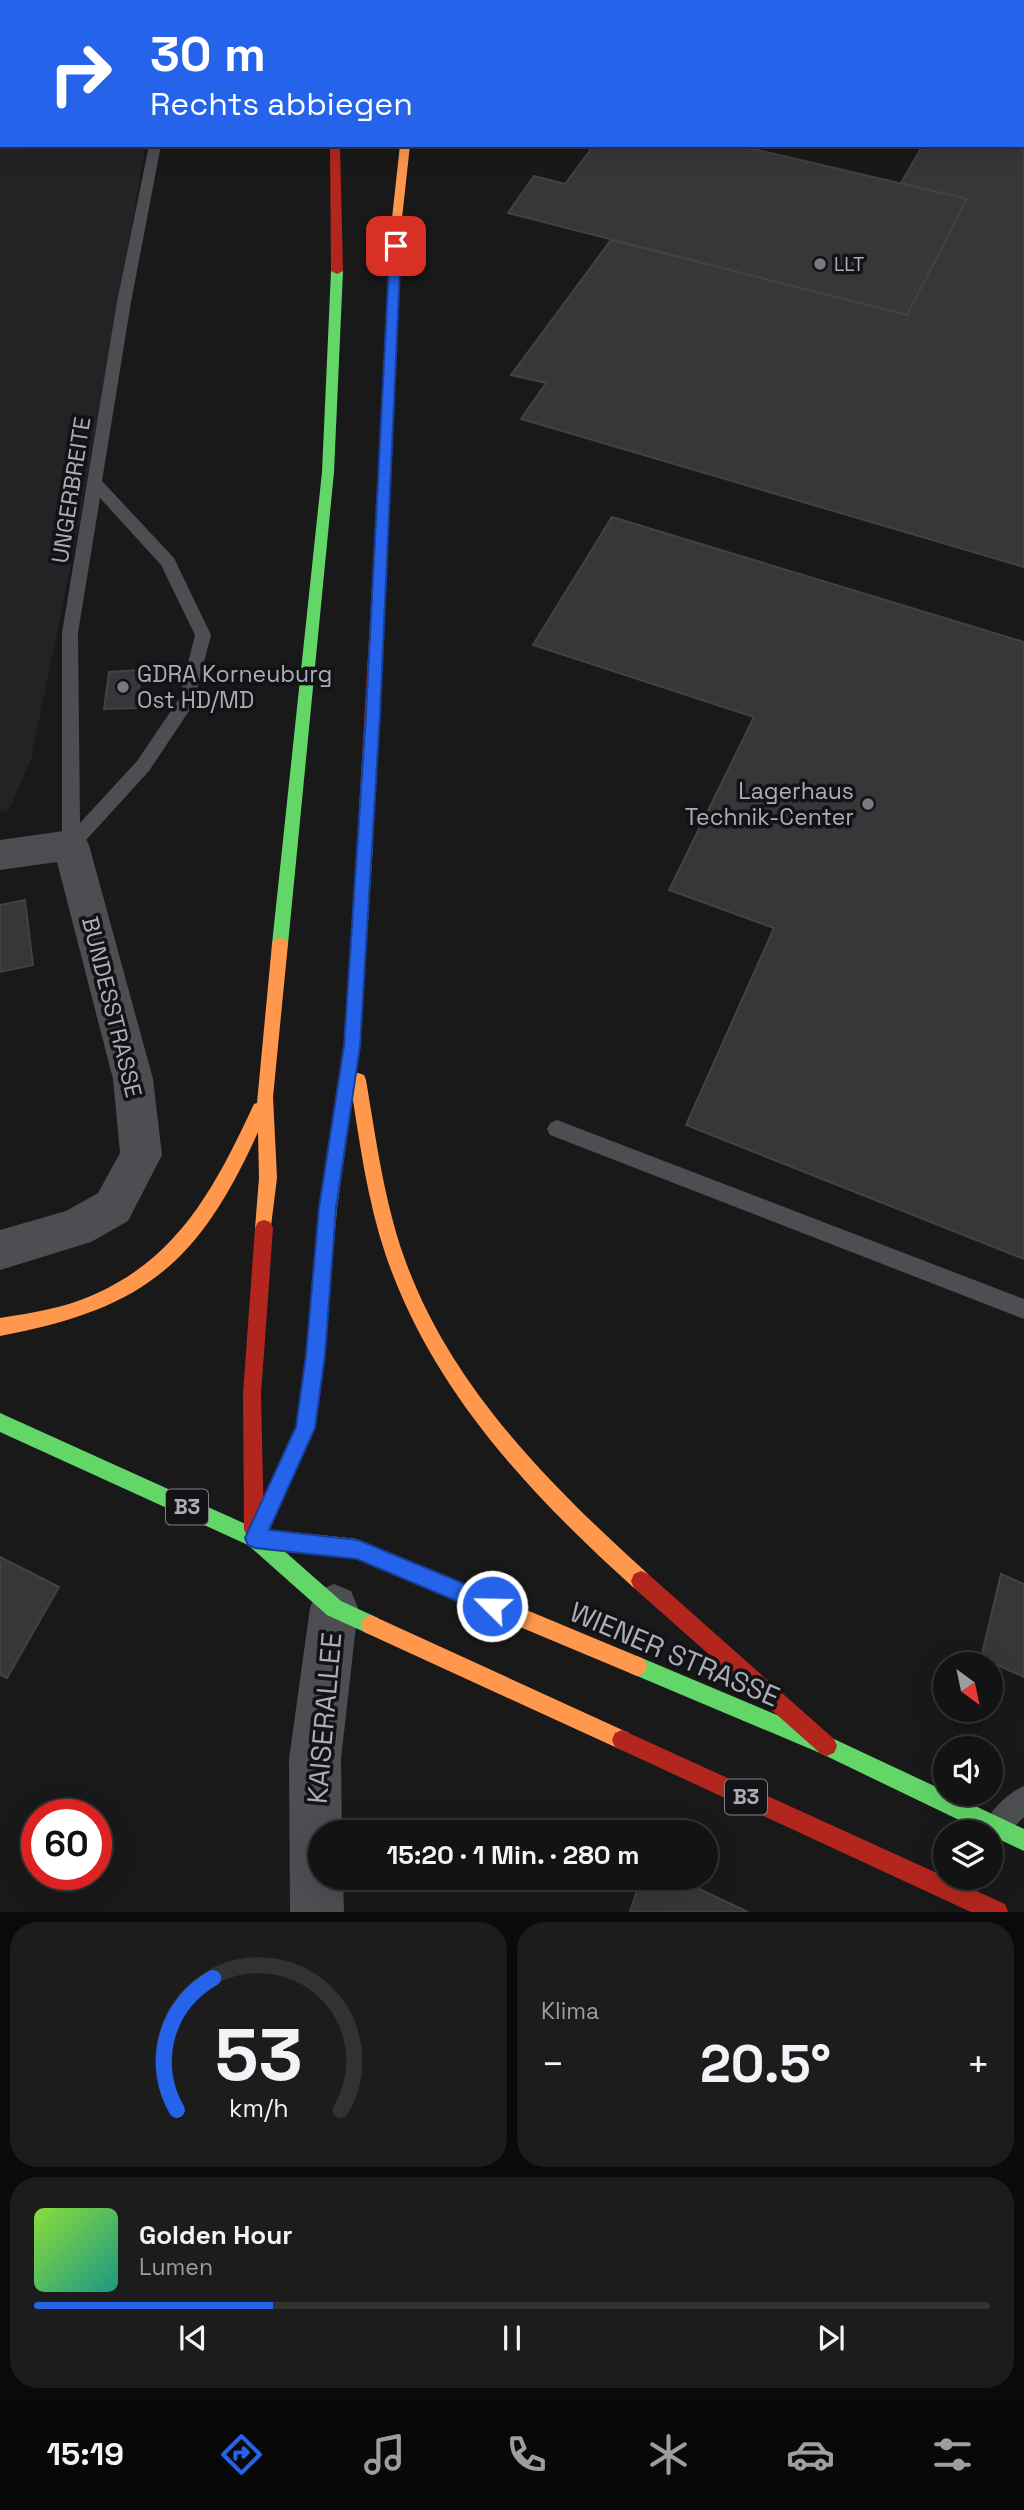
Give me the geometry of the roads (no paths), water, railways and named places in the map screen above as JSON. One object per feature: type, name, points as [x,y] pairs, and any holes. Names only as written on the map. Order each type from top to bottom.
[{"type":"main road","points":[[255,1538],[252,1394],[268,1178],[265,1097],[328,472],[337,312],[335,147]]},
{"type":"main road","points":[[255,1538],[305,1428],[315,1355],[328,1208],[352,1046],[373,714],[397,218],[405,147]]},
{"type":"main road","points":[[385,157],[397,218]]},
{"type":"main road","points":[[352,1046],[377,1191],[402,1277],[437,1351],[493,1431],[559,1507],[827,1746]]},
{"type":"main road","points":[[0,1327],[64,1317],[112,1298],[156,1268],[190,1237],[215,1202],[237,1163],[265,1097]]},
{"type":"main road","name":"WIENER STRASSE","points":[[0,1422],[255,1538],[334,1608],[997,1912]]},
{"type":"main road","name":"WIENER STRASSE","points":[[255,1538],[358,1549],[827,1746],[980,1820]]},
{"type":"main road","name":"WIENER STRASSE","points":[[1003,1831],[1024,1840]]},
{"type":"street","points":[[0,855],[71,845]]},
{"type":"street","name":"BUNDESSTRASSE","points":[[0,1250],[76,1228],[113,1207],[141,1155],[133,1079],[71,845]]},
{"type":"street","name":"KAISERALLEE","points":[[317,1912],[315,1759],[334,1608]]},
{"type":"lane","name":"UNGERBREITE","points":[[71,845],[70,633],[124,302],[155,147]]},
{"type":"lane","points":[[71,845],[143,766],[187,701],[203,635],[168,562],[95,482]]},
{"type":"lane","points":[[556,1129],[1024,1309]]},
{"type":"lane","points":[[1002,1820],[1024,1799]]},
{"type":"place","name":"LLT","points":[[820,264]]},
{"type":"place","name":"GDRA Korneuburg Ost HD/MD","points":[[123,687]]},
{"type":"place","name":"Lagerhaus Technik-Center","points":[[868,804]]}]
